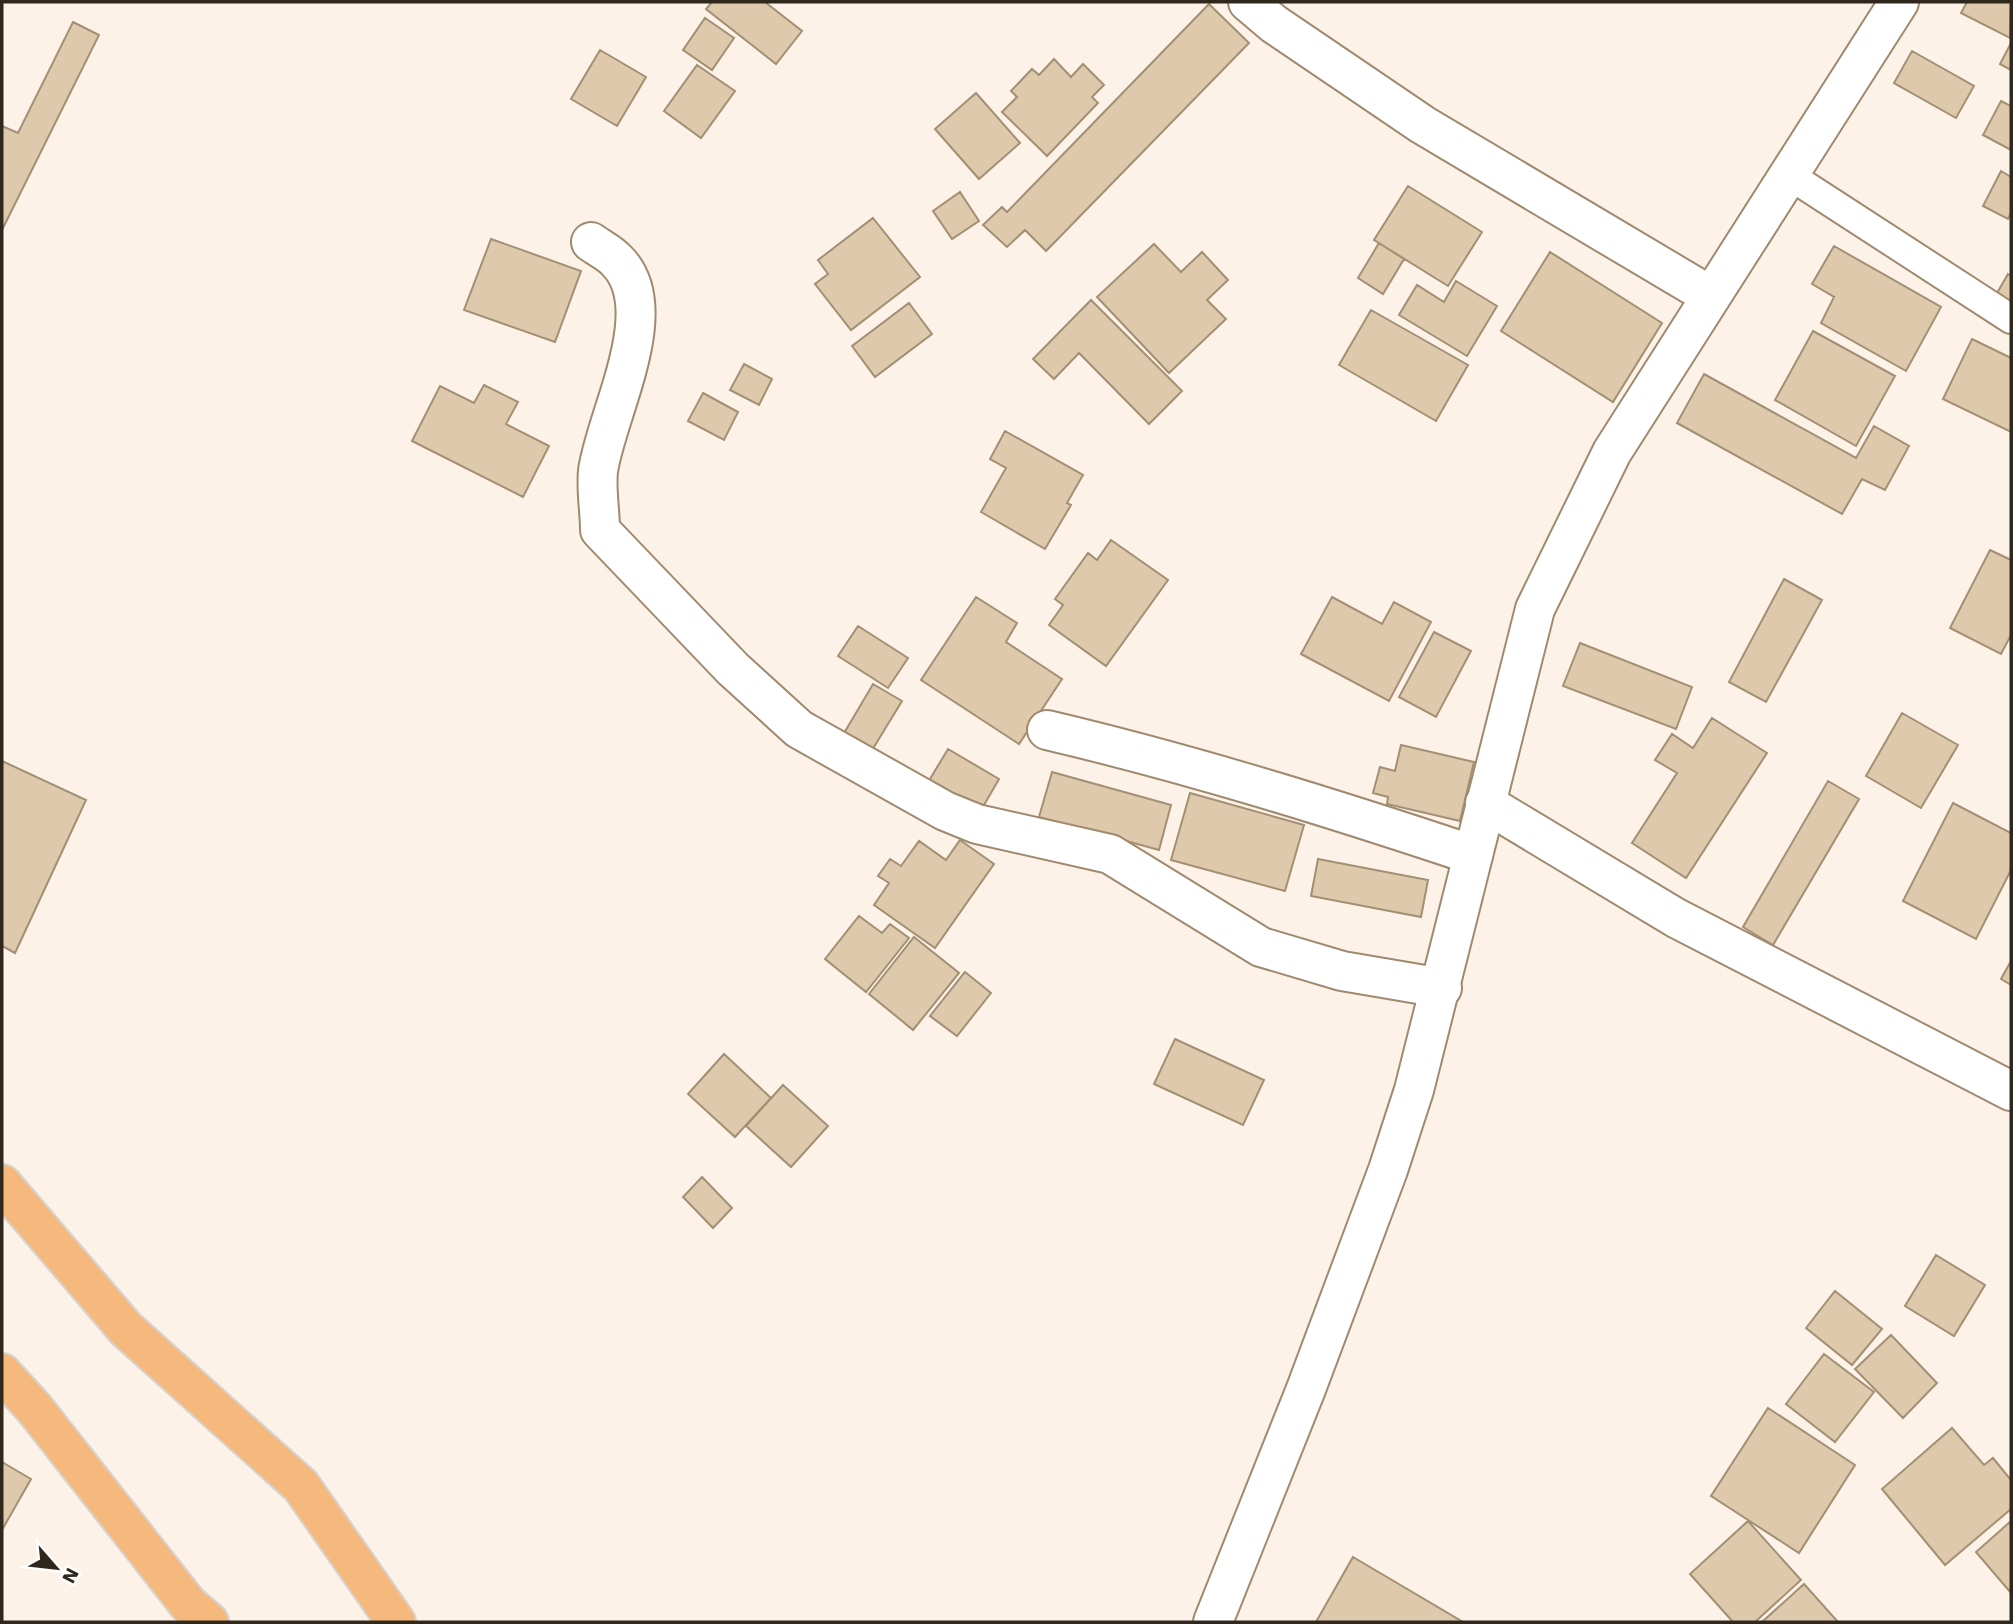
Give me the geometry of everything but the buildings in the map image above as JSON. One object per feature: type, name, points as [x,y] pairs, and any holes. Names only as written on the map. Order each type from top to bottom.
[{"type":"highway","points":[[2,1184],[127,1329],[300,1486],[396,1622]]},
{"type":"highway","points":[[2,1373],[34,1408],[188,1604],[209,1622]]},
{"type":"street","points":[[1248,2],[1274,24],[1423,125],[1709,295]]},
{"type":"street","points":[[1213,1622],[1306,1389],[1388,1170],[1442,988],[1485,803],[1535,609],[1612,452],[1709,295],[1899,2]]},
{"type":"street","points":[[591,242],[618,261],[633,287],[637,311],[631,348],[598,472],[600,530],[733,669],[799,729],[945,811],[977,824],[1110,854],[1261,947],[1342,971],[1442,988]]},
{"type":"street","points":[[1046,730],[1137,751],[1328,807],[1473,855]]},
{"type":"street","points":[[1485,803],[1676,918],[2011,1091]]},
{"type":"lane","points":[[1788,175],[2011,319]]}]
